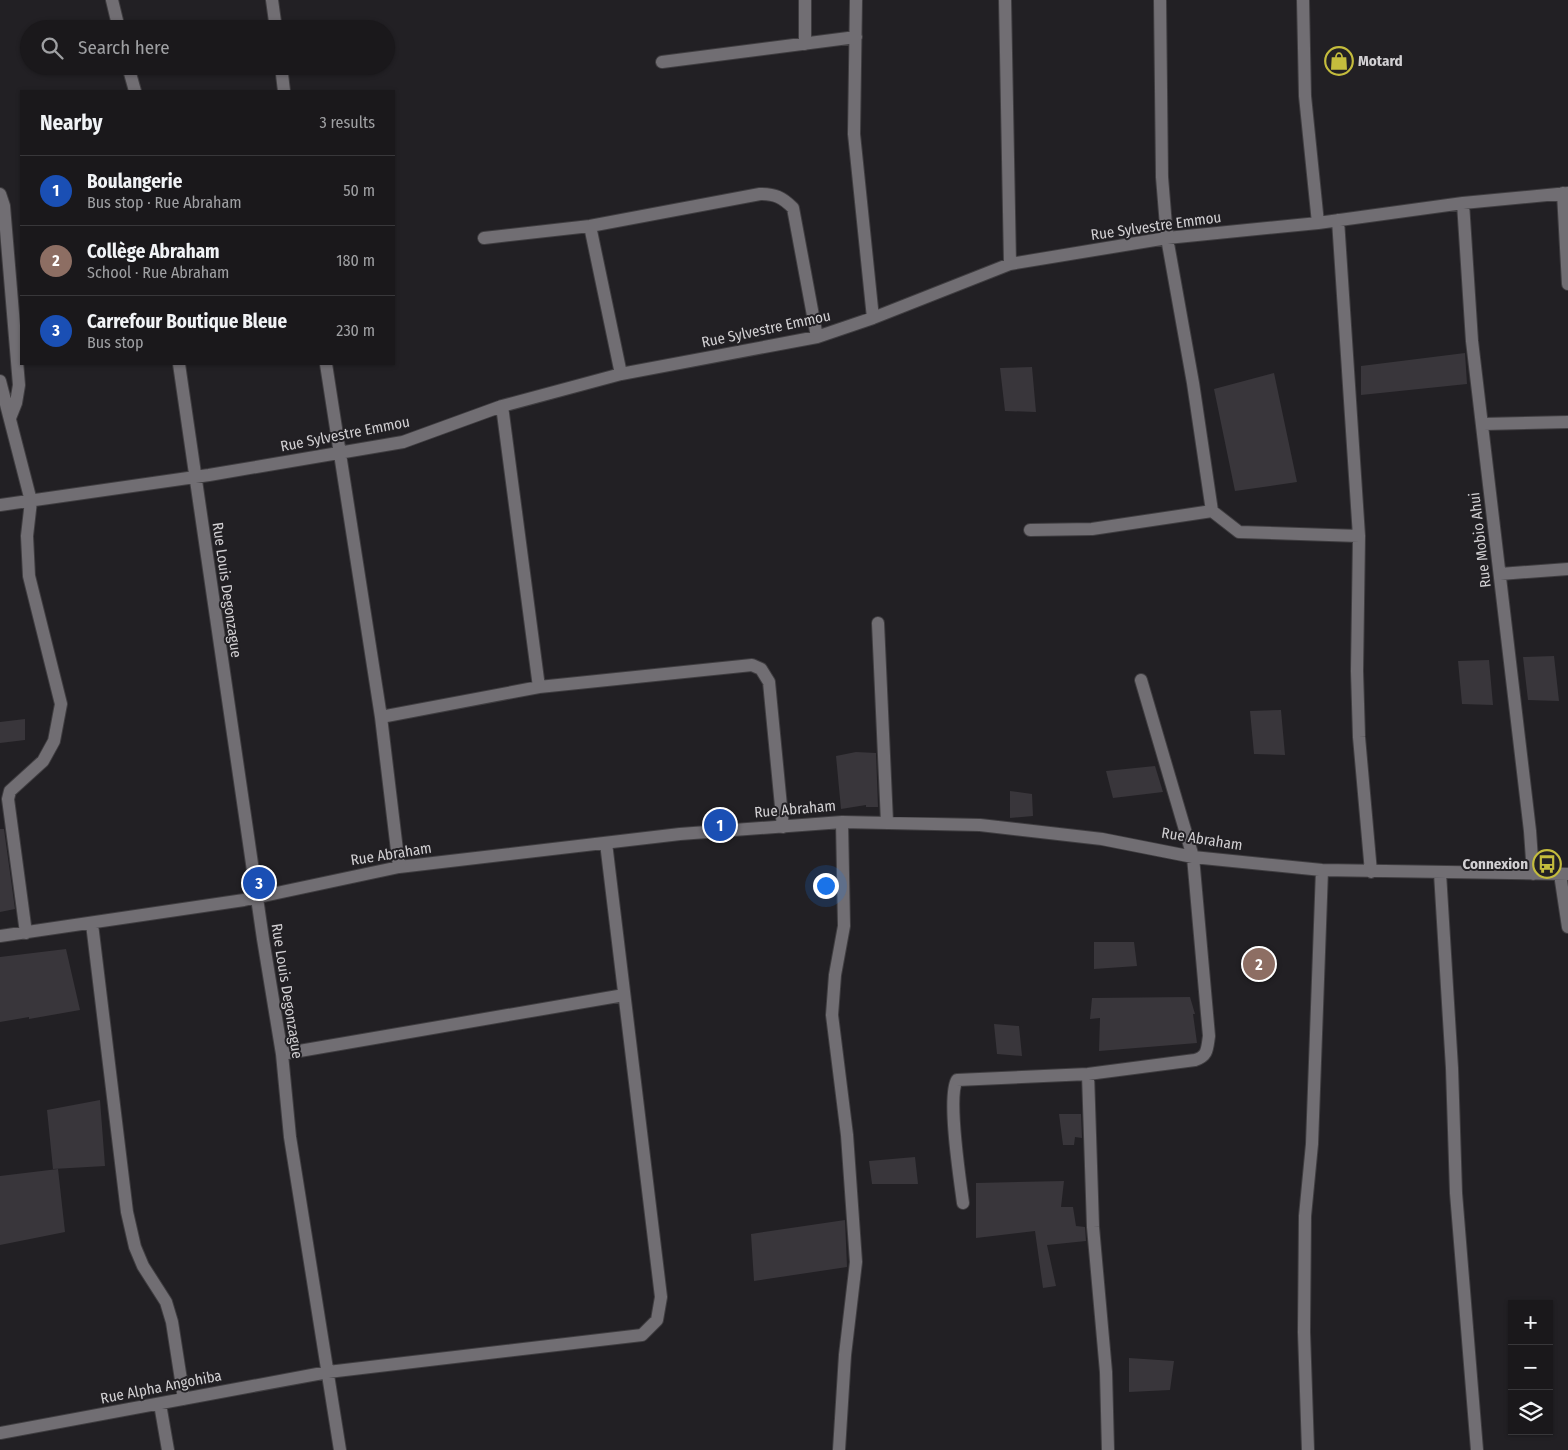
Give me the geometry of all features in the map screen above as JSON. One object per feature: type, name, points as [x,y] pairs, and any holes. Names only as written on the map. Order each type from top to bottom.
[{"type":"street","points":[[112,0],[117,20]]},
{"type":"street","points":[[272,0],[275,20]]},
{"type":"street","points":[[805,0],[805,44]]},
{"type":"street","points":[[856,0],[854,134],[873,318]]},
{"type":"street","points":[[1005,0],[1010,264]]},
{"type":"street","points":[[1160,0],[1162,177],[1167,238],[1193,383],[1212,510],[1239,532],[1359,536]]},
{"type":"street","points":[[1303,0],[1305,96],[1318,223]]},
{"type":"street","points":[[662,62],[856,37]]},
{"type":"street","points":[[130,75],[134,90]]},
{"type":"street","points":[[282,75],[284,90]]},
{"type":"street","points":[[1566,193],[1568,284]]},
{"type":"street","name":"Rue Sylvestre Emmou","points":[[0,505],[194,477],[403,442],[502,406],[621,374],[817,337],[873,318],[1010,264],[1167,238],[1318,223],[1463,203],[1566,193]]},
{"type":"street","points":[[0,194],[4,206],[19,385],[16,403],[10,418]]},
{"type":"street","points":[[484,238],[590,226],[760,194],[772,194],[784,199],[793,208],[817,337]]},
{"type":"street","name":"Rue Mobio Ahui","points":[[1463,203],[1472,341],[1530,831],[1533,874]]},
{"type":"street","points":[[1338,220],[1359,536],[1358,737],[1371,872]]},
{"type":"street","points":[[590,226],[621,374]]},
{"type":"street","name":"Rue Louis Degonzague","points":[[179,365],[256,897],[282,1054],[290,1137],[340,1450]]},
{"type":"street","points":[[326,365],[381,717],[399,866]]},
{"type":"street","points":[[0,381],[31,501],[27,536],[29,576],[37,615],[61,704],[54,741],[43,761],[10,792],[8,799],[26,933]]},
{"type":"street","points":[[502,406],[539,687]]},
{"type":"street","points":[[1483,424],[1568,422]]},
{"type":"street","points":[[1030,530],[1092,529],[1212,510]]},
{"type":"street","points":[[1500,574],[1568,569]]},
{"type":"street","points":[[878,623],[887,822]]},
{"type":"street","points":[[381,717],[539,687],[752,665],[761,670],[769,682],[783,827]]},
{"type":"street","points":[[962,1203],[954,1111],[954,1085],[958,1080],[1088,1074],[1195,1060],[1203,1057],[1207,1052],[1209,1036],[1193,857],[1141,680]]},
{"type":"street","points":[[839,1450],[845,1355],[856,1262],[847,1136],[832,1015],[835,975],[844,926],[842,822]]},
{"type":"street","name":"Rue Abraham","points":[[0,936],[92,924],[256,897],[399,866],[680,834],[842,822],[980,825],[1102,839],[1193,857],[1322,870],[1564,874]]},
{"type":"street","name":"Rue Alpha Angohiba","points":[[0,1434],[328,1372],[642,1335],[657,1320],[661,1297],[606,843]]},
{"type":"street","points":[[1308,1450],[1304,1332],[1304,1216],[1312,1144],[1322,870]]},
{"type":"street","points":[[1440,873],[1452,1068],[1456,1192],[1478,1450]]},
{"type":"street","points":[[1564,874],[1568,927]]},
{"type":"street","points":[[92,924],[127,1212],[135,1247],[143,1266],[166,1302],[172,1322],[184,1399]]},
{"type":"street","points":[[282,1054],[624,994]]},
{"type":"street","points":[[1088,1074],[1093,1226],[1106,1372],[1108,1450]]},
{"type":"street","points":[[160,1404],[168,1450]]},
{"type":"building","points":[[1465,353],[1467,384],[1361,395],[1361,366]]},
{"type":"building","points":[[1032,367],[1036,412],[1005,411],[1000,368]]},
{"type":"building","points":[[1274,373],[1297,482],[1235,491],[1214,389]]},
{"type":"building","points":[[1554,656],[1559,701],[1528,700],[1523,657]]},
{"type":"building","points":[[1489,660],[1493,705],[1462,704],[1458,661]]},
{"type":"building","points":[[1281,710],[1285,755],[1254,754],[1250,711]]},
{"type":"building","points":[[25,719],[25,740],[0,743],[0,722]]},
{"type":"building","points":[[856,752],[876,753],[878,807],[866,807],[866,805],[841,809],[836,756]]},
{"type":"building","points":[[1155,766],[1163,792],[1113,798],[1106,771]]},
{"type":"building","points":[[1010,791],[1032,794],[1033,816],[1010,818]]},
{"type":"building","points":[[0,829],[4,829],[15,909],[0,912]]},
{"type":"building","points":[[1094,942],[1134,942],[1137,966],[1094,969]]},
{"type":"building","points":[[66,949],[80,1010],[0,1022],[0,957]]},
{"type":"building","points":[[1190,997],[1195,1014],[1193,1014],[1197,1043],[1099,1051],[1100,1018],[1090,1019],[1092,998]]},
{"type":"building","points":[[994,1024],[1019,1026],[1022,1056],[997,1054]]},
{"type":"building","points":[[100,1100],[105,1166],[53,1169],[47,1110]]},
{"type":"building","points":[[1059,1114],[1081,1114],[1082,1138],[1075,1137],[1074,1145],[1063,1145]]},
{"type":"building","points":[[915,1157],[918,1184],[872,1184],[869,1161]]},
{"type":"building","points":[[58,1169],[65,1232],[0,1245],[0,1176]]},
{"type":"building","points":[[1064,1181],[1061,1207],[1073,1207],[1076,1226],[1085,1227],[1086,1241],[1047,1245],[1056,1286],[1043,1288],[1035,1231],[976,1238],[976,1183]]},
{"type":"building","points":[[845,1220],[847,1267],[754,1281],[751,1234]]},
{"type":"building","points":[[1129,1358],[1174,1361],[1170,1390],[1129,1392]]},
{"type":"place","name":"Motard","points":[[1339,61]]},
{"type":"place","name":"Boulangerie","points":[[720,825]]},
{"type":"place","name":"Connexion","points":[[1547,864]]},
{"type":"place","name":"Carrefour Boutique Bleue","points":[[259,883]]},
{"type":"place","name":"Collège Abraham","points":[[1259,964]]}]
